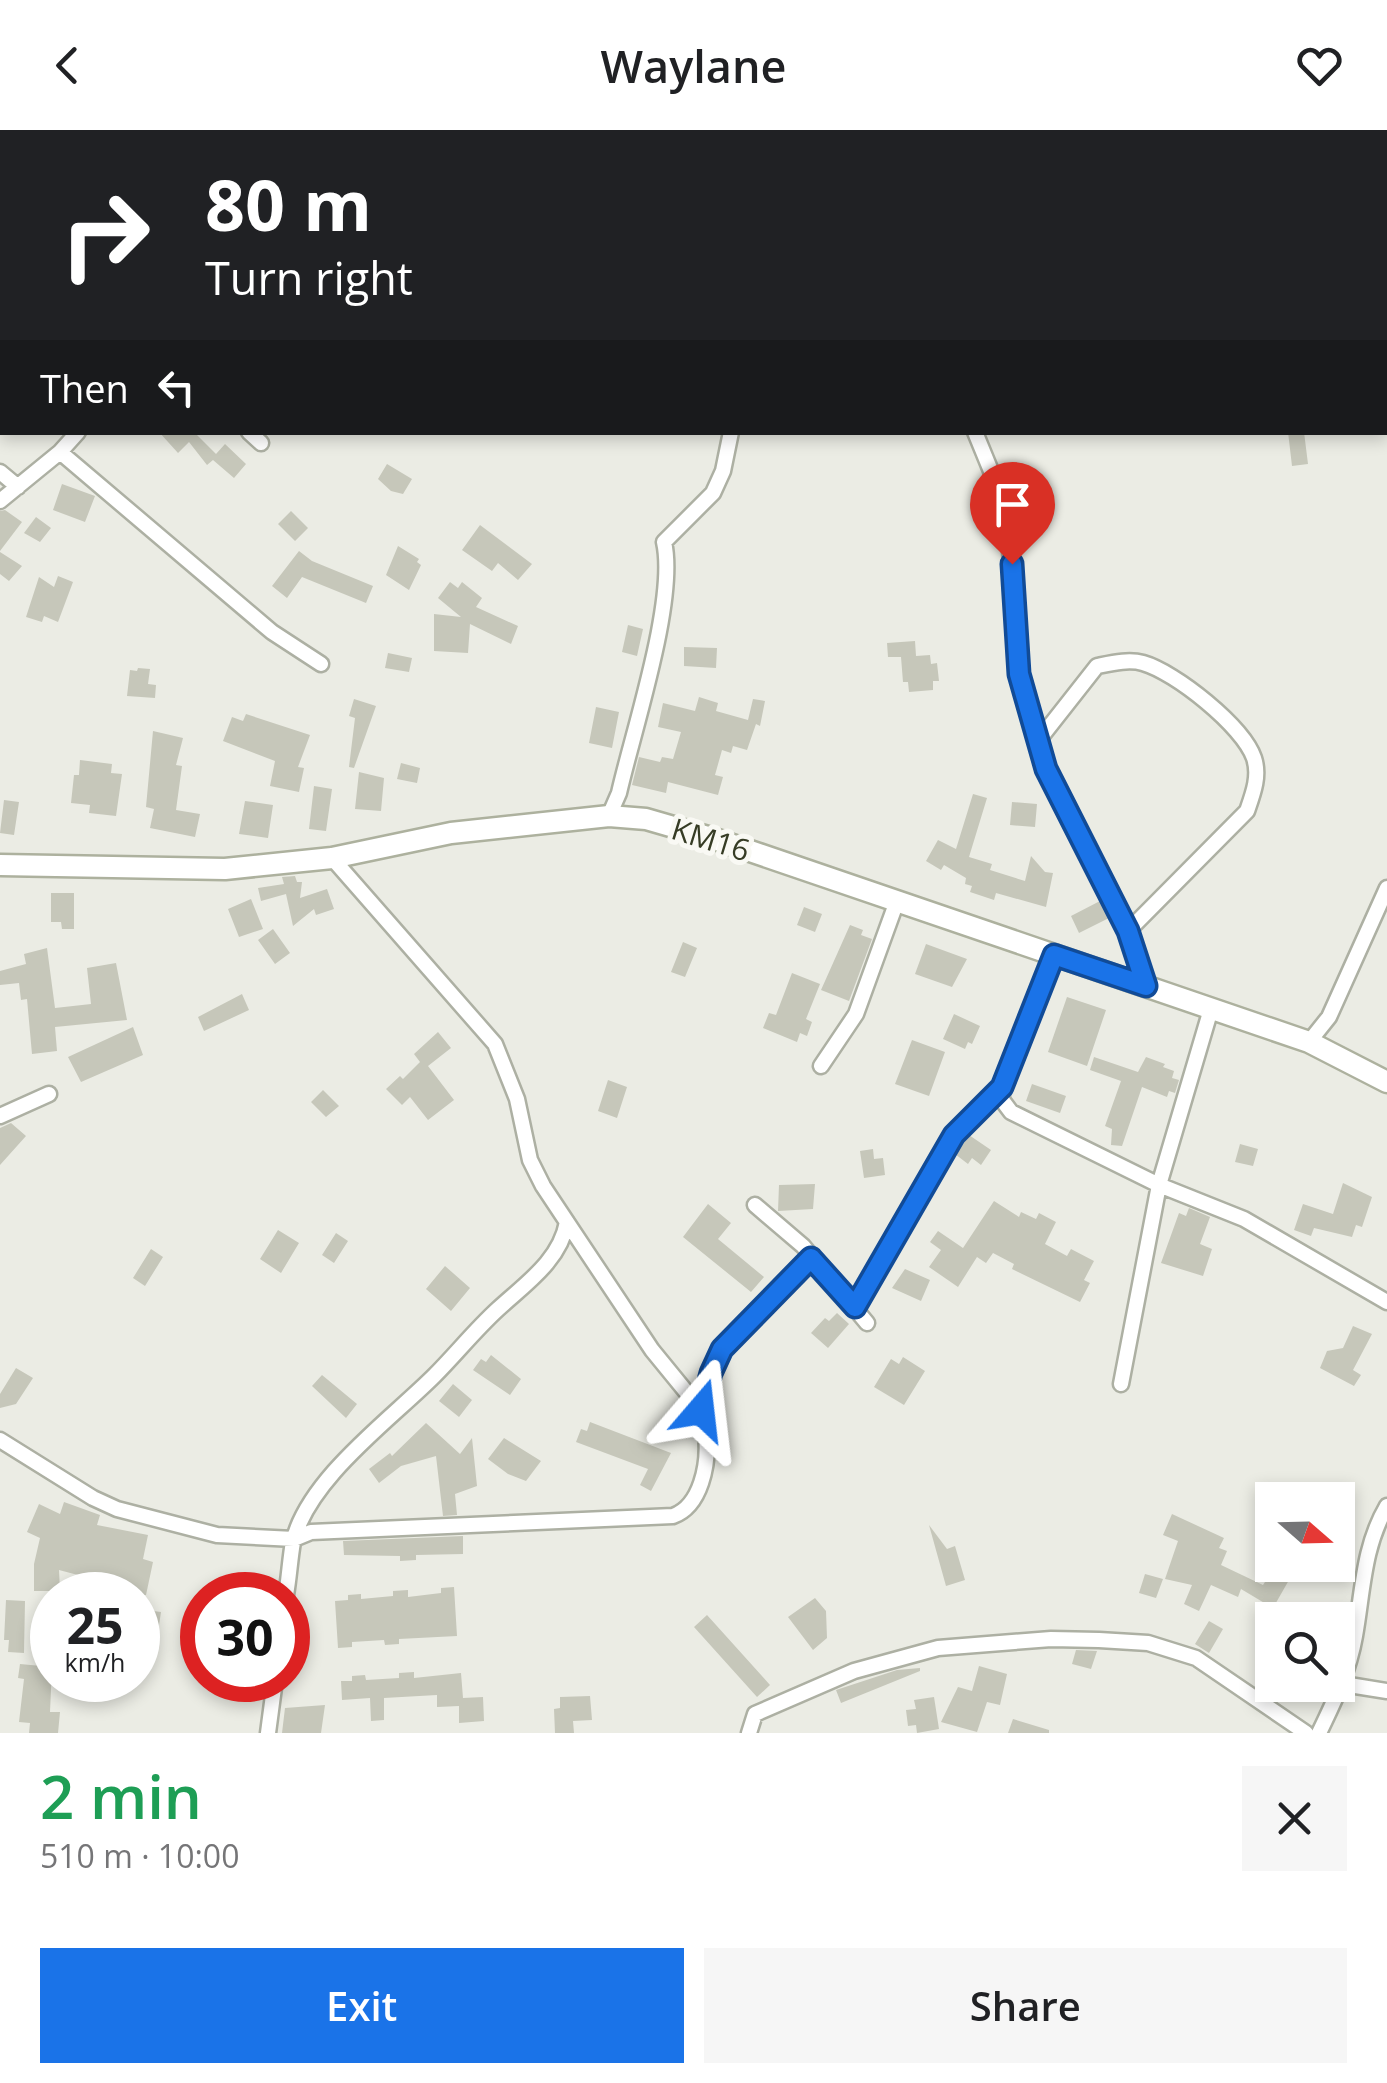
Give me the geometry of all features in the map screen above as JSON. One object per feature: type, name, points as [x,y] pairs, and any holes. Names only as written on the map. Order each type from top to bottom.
[{"type":"street","points":[[0,500],[75,435]]},
{"type":"street","points":[[609,816],[619,792],[662,611],[668,560],[664,542],[713,493],[724,470],[730,435]]},
{"type":"street","points":[[976,435],[1007,510],[1019,674],[1046,769],[1128,931],[1146,986]]},
{"type":"street","points":[[60,452],[272,632],[321,664]]},
{"type":"street","points":[[0,472],[18,486]]},
{"type":"street","points":[[1038,742],[1097,666],[1140,661],[1167,672],[1232,726],[1254,758],[1256,786],[1246,811],[1128,931]]},
{"type":"street","name":"KM16","points":[[0,865],[225,869],[332,858],[451,833],[609,816],[646,819],[1309,1042],[1387,1082]]},
{"type":"street","points":[[332,858],[495,1044],[518,1100],[530,1160],[652,1350],[701,1410]]},
{"type":"street","points":[[1309,1042],[1329,1018],[1387,888]]},
{"type":"street","points":[[821,1066],[867,991],[897,902]]},
{"type":"street","points":[[1054,955],[1002,1087],[1002,1100],[1011,1112],[1159,1185],[1244,1220],[1387,1302]]},
{"type":"street","points":[[1121,1384],[1159,1185],[1211,1009]]},
{"type":"street","points":[[855,1307],[954,1135],[1002,1087]]},
{"type":"street","points":[[0,1116],[49,1094]]},
{"type":"street","points":[[755,1204],[791,1233],[867,1323]]},
{"type":"street","points":[[289,1572],[294,1539],[309,1507],[342,1462],[382,1428],[544,1267],[563,1242],[567,1222]]},
{"type":"street","points":[[0,1440],[117,1510],[217,1535],[294,1539],[312,1532],[673,1516],[684,1512],[699,1488],[707,1440],[701,1410],[722,1349],[811,1258]]},
{"type":"street","points":[[1355,1632],[1371,1536],[1387,1506]]},
{"type":"street","points":[[749,1733],[754,1714],[886,1662],[938,1648],[1067,1640],[1148,1643],[1171,1648],[1196,1658],[1306,1733]]},
{"type":"street","points":[[1355,1686],[1387,1692]]},
{"type":"street","points":[[268,1733],[272,1702]]},
{"type":"street","points":[[1319,1733],[1334,1702]]},
{"type":"building","points":[[162,435],[197,435],[216,454],[225,444],[246,464],[234,478],[213,460],[207,465],[189,442],[178,453]]},
{"type":"building","points":[[1288,435],[1304,435],[1308,464],[1292,466]]},
{"type":"building","points":[[387,464],[412,479],[403,494],[391,491],[378,479]]},
{"type":"building","points":[[62,484],[95,496],[85,522],[53,510]]},
{"type":"building","points":[[5,510],[22,522],[0,551],[0,511]]},
{"type":"building","points":[[291,511],[308,528],[295,541],[278,524]]},
{"type":"building","points":[[36,517],[51,528],[40,542],[24,533]]},
{"type":"building","points":[[480,525],[532,564],[518,580],[498,563],[492,571],[462,550]]},
{"type":"building","points":[[398,546],[419,559],[421,565],[409,590],[386,575]]},
{"type":"building","points":[[299,551],[312,561],[373,586],[366,603],[302,577],[287,598],[272,586]]},
{"type":"building","points":[[0,552],[22,566],[9,581],[0,574]]},
{"type":"building","points":[[58,576],[73,582],[58,622],[44,616],[42,622],[26,617],[39,577],[54,587]]},
{"type":"building","points":[[450,582],[458,588],[462,582],[482,598],[476,607],[518,626],[511,644],[470,624],[468,653],[434,651],[434,614],[461,617],[438,598]]},
{"type":"building","points":[[628,625],[643,629],[637,656],[622,652]]},
{"type":"building","points":[[915,641],[916,656],[930,655],[931,664],[937,663],[939,681],[933,681],[933,690],[909,692],[908,682],[903,682],[901,657],[888,657],[887,643]]},
{"type":"building","points":[[684,647],[717,648],[716,668],[684,666]]},
{"type":"building","points":[[388,653],[412,658],[409,672],[385,668]]},
{"type":"building","points":[[150,669],[148,684],[156,685],[155,698],[127,696],[130,670]]},
{"type":"building","points":[[699,697],[718,703],[716,711],[748,720],[753,699],[765,701],[760,726],[756,724],[747,750],[733,746],[731,753],[722,750],[715,775],[723,777],[718,795],[668,782],[666,793],[632,785],[639,757],[660,762],[662,757],[673,759],[681,732],[658,727],[663,703],[695,711]]},
{"type":"building","points":[[354,699],[376,706],[354,768],[349,767],[355,718],[349,716]]},
{"type":"building","points":[[596,707],[619,712],[612,748],[589,743]]},
{"type":"building","points":[[246,714],[310,735],[298,767],[304,768],[299,792],[270,786],[275,761],[223,741],[232,717],[243,721]]},
{"type":"building","points":[[153,731],[183,738],[176,765],[182,766],[176,810],[200,814],[195,837],[150,828],[154,809],[146,807]]},
{"type":"building","points":[[80,760],[112,764],[111,773],[122,774],[116,816],[89,813],[90,805],[71,803]]},
{"type":"building","points":[[401,763],[420,768],[417,783],[397,779]]},
{"type":"building","points":[[359,772],[384,778],[381,811],[355,809]]},
{"type":"building","points":[[314,786],[332,789],[326,831],[309,829]]},
{"type":"building","points":[[973,794],[987,798],[969,857],[992,864],[990,870],[1025,881],[1031,856],[1045,872],[1053,873],[1046,907],[996,893],[994,900],[970,892],[972,886],[965,884],[966,878],[944,865],[941,870],[926,861],[938,840],[956,849]]},
{"type":"building","points":[[4,800],[19,802],[14,835],[0,833]]},
{"type":"building","points":[[245,801],[273,805],[268,838],[239,834]]},
{"type":"building","points":[[1012,802],[1037,804],[1035,827],[1010,825]]},
{"type":"building","points":[[295,876],[297,882],[302,882],[300,898],[327,889],[334,909],[316,915],[314,909],[293,926],[286,894],[261,901],[258,888],[284,884],[282,877]]},
{"type":"building","points":[[51,893],[74,893],[74,929],[62,929],[61,922],[51,922]]},
{"type":"building","points":[[251,899],[263,929],[239,937],[228,909]]},
{"type":"building","points":[[1100,901],[1109,918],[1079,933],[1071,916]]},
{"type":"building","points":[[804,907],[822,914],[815,932],[797,925]]},
{"type":"building","points":[[850,925],[872,939],[849,1001],[821,990]]},
{"type":"building","points":[[273,929],[290,953],[275,964],[258,940]]},
{"type":"building","points":[[683,942],[697,948],[685,977],[671,972]]},
{"type":"building","points":[[926,944],[967,959],[952,987],[915,974]]},
{"type":"building","points":[[47,948],[55,1008],[91,1004],[87,968],[116,963],[127,1020],[55,1027],[57,1051],[32,1054],[27,999],[21,1000],[19,983],[0,985],[0,971],[26,964],[24,954]]},
{"type":"building","points":[[792,973],[820,984],[806,1019],[812,1022],[807,1036],[800,1033],[797,1042],[763,1028],[769,1013],[776,1015]]},
{"type":"building","points":[[242,994],[249,1010],[204,1031],[198,1017]]},
{"type":"building","points":[[1067,997],[1106,1010],[1087,1066],[1048,1052]]},
{"type":"building","points":[[954,1014],[980,1026],[972,1044],[968,1042],[965,1049],[943,1039]]},
{"type":"building","points":[[133,1027],[143,1055],[81,1082],[68,1057]]},
{"type":"building","points":[[438,1032],[451,1048],[428,1066],[454,1100],[428,1120],[410,1097],[402,1105],[386,1089],[420,1062],[414,1054]]},
{"type":"building","points":[[912,1040],[945,1052],[929,1096],[895,1084]]},
{"type":"building","points":[[1094,1057],[1138,1072],[1146,1057],[1165,1064],[1163,1067],[1174,1071],[1172,1078],[1179,1080],[1175,1093],[1169,1091],[1167,1097],[1142,1087],[1122,1146],[1111,1145],[1112,1129],[1105,1126],[1121,1081],[1090,1070]]},
{"type":"building","points":[[608,1080],[627,1087],[617,1118],[598,1111]]},
{"type":"building","points":[[1032,1084],[1066,1096],[1060,1113],[1026,1101]]},
{"type":"building","points":[[323,1090],[339,1106],[326,1117],[311,1102]]},
{"type":"building","points":[[11,1123],[26,1136],[0,1165],[0,1128]]},
{"type":"building","points":[[969,1135],[991,1150],[981,1165],[972,1158],[968,1164],[955,1154]]},
{"type":"building","points":[[1240,1144],[1258,1149],[1253,1166],[1235,1162]]},
{"type":"building","points":[[873,1149],[874,1159],[883,1158],[885,1175],[864,1178],[860,1151]]},
{"type":"building","points":[[1343,1183],[1372,1197],[1362,1227],[1356,1225],[1352,1237],[1314,1228],[1311,1236],[1294,1230],[1303,1204],[1333,1214]]},
{"type":"building","points":[[815,1184],[813,1209],[778,1211],[779,1185]]},
{"type":"building","points":[[994,1201],[1019,1217],[1021,1212],[1036,1219],[1039,1213],[1056,1222],[1045,1244],[1067,1256],[1071,1249],[1094,1261],[1084,1280],[1090,1283],[1080,1302],[1012,1269],[1014,1264],[993,1253],[986,1263],[977,1257],[958,1287],[929,1267],[941,1250],[930,1242],[938,1231],[963,1248]]},
{"type":"building","points":[[708,1204],[731,1223],[718,1239],[764,1277],[751,1292],[683,1237]]},
{"type":"building","points":[[1189,1208],[1210,1217],[1200,1244],[1212,1249],[1203,1276],[1161,1263],[1179,1213],[1186,1216]]},
{"type":"building","points":[[278,1230],[299,1243],[281,1273],[260,1259]]},
{"type":"building","points":[[336,1233],[348,1241],[334,1263],[322,1255]]},
{"type":"building","points":[[151,1249],[163,1257],[145,1286],[133,1278]]},
{"type":"building","points":[[445,1266],[470,1288],[451,1311],[426,1289]]},
{"type":"building","points":[[905,1269],[930,1280],[921,1301],[892,1288]]},
{"type":"building","points":[[837,1313],[849,1324],[828,1348],[811,1333],[825,1318],[829,1321]]},
{"type":"building","points":[[1353,1326],[1372,1334],[1353,1370],[1361,1375],[1354,1386],[1320,1368],[1327,1351],[1343,1348]]},
{"type":"building","points":[[491,1355],[521,1379],[510,1395],[473,1370],[481,1359],[486,1362]]},
{"type":"building","points":[[903,1357],[925,1371],[904,1405],[874,1387],[891,1359],[899,1364]]},
{"type":"building","points":[[16,1368],[33,1378],[16,1404],[0,1408],[0,1394]]},
{"type":"building","points":[[322,1375],[357,1404],[346,1418],[312,1386]]},
{"type":"building","points":[[453,1384],[472,1400],[459,1417],[439,1401]]},
{"type":"building","points":[[590,1422],[671,1453],[651,1491],[640,1485],[648,1469],[576,1442],[581,1429],[587,1431]]},
{"type":"building","points":[[426,1423],[460,1454],[472,1438],[477,1486],[455,1494],[457,1515],[443,1516],[436,1456],[401,1466],[379,1483],[369,1469],[390,1453],[392,1456]]},
{"type":"building","points":[[504,1438],[541,1461],[526,1481],[488,1459]]},
{"type":"building","points":[[64,1502],[100,1515],[97,1525],[148,1535],[143,1559],[153,1562],[151,1572],[34,1572],[40,1538],[27,1532],[39,1504],[60,1514]]},
{"type":"building","points":[[1172,1514],[1224,1538],[1219,1548],[1227,1551],[1221,1565],[1263,1585],[1288,1582],[1276,1602],[1263,1602],[1241,1589],[1238,1597],[1211,1585],[1199,1611],[1184,1604],[1192,1585],[1165,1579],[1178,1541],[1163,1535]]},
{"type":"building","points":[[929,1525],[947,1549],[955,1546],[965,1580],[946,1586]]},
{"type":"building","points":[[463,1536],[463,1554],[416,1555],[416,1560],[400,1561],[400,1556],[344,1555],[343,1541]]},
{"type":"building","points":[[1145,1574],[1163,1579],[1156,1598],[1139,1593]]},
{"type":"building","points":[[454,1587],[457,1636],[399,1639],[399,1644],[385,1645],[384,1640],[352,1642],[352,1647],[338,1648],[335,1601],[348,1600],[348,1595],[361,1594],[361,1599],[393,1596],[393,1591],[408,1590],[408,1597],[441,1593],[441,1588]]},
{"type":"building","points":[[815,1598],[826,1611],[827,1638],[813,1650],[788,1617]]},
{"type":"building","points":[[6,1600],[25,1601],[24,1653],[8,1652],[9,1640],[4,1640]]},
{"type":"building","points":[[707,1615],[770,1685],[757,1697],[694,1627]]},
{"type":"building","points":[[1209,1621],[1223,1629],[1209,1653],[1195,1644]]},
{"type":"building","points":[[1076,1650],[1097,1651],[1091,1669],[1072,1664]]},
{"type":"building","points":[[20,1664],[30,1665],[30,1702],[50,1702],[50,1712],[60,1712],[58,1733],[29,1733],[30,1723],[19,1722],[24,1679],[18,1678]]},
{"type":"building","points":[[979,1666],[1007,1674],[1000,1705],[987,1702],[977,1732],[941,1722],[958,1687],[972,1691]]},
{"type":"building","points":[[920,1668],[841,1703],[836,1690],[897,1670]]},
{"type":"building","points":[[414,1672],[414,1678],[461,1673],[463,1698],[483,1697],[484,1721],[459,1723],[459,1706],[437,1707],[437,1695],[384,1698],[384,1720],[371,1721],[370,1698],[342,1700],[341,1681],[352,1681],[352,1676],[365,1675],[366,1680],[399,1678],[399,1673]]},
{"type":"building","points":[[590,1696],[592,1720],[573,1721],[574,1733],[555,1733],[554,1709],[560,1708],[560,1697]]},
{"type":"building","points":[[934,1697],[939,1729],[917,1733],[916,1725],[908,1726],[906,1710],[916,1709],[914,1700]]},
{"type":"building","points":[[325,1705],[321,1733],[282,1733],[285,1708]]},
{"type":"building","points":[[1013,1719],[1049,1730],[1049,1733],[1008,1733]]},
{"type":"route","points":[[701,1410],[722,1349],[811,1258],[855,1307],[954,1135],[1002,1087],[1054,955],[1146,986],[1128,931],[1046,769],[1019,674],[1012,564]]}]
